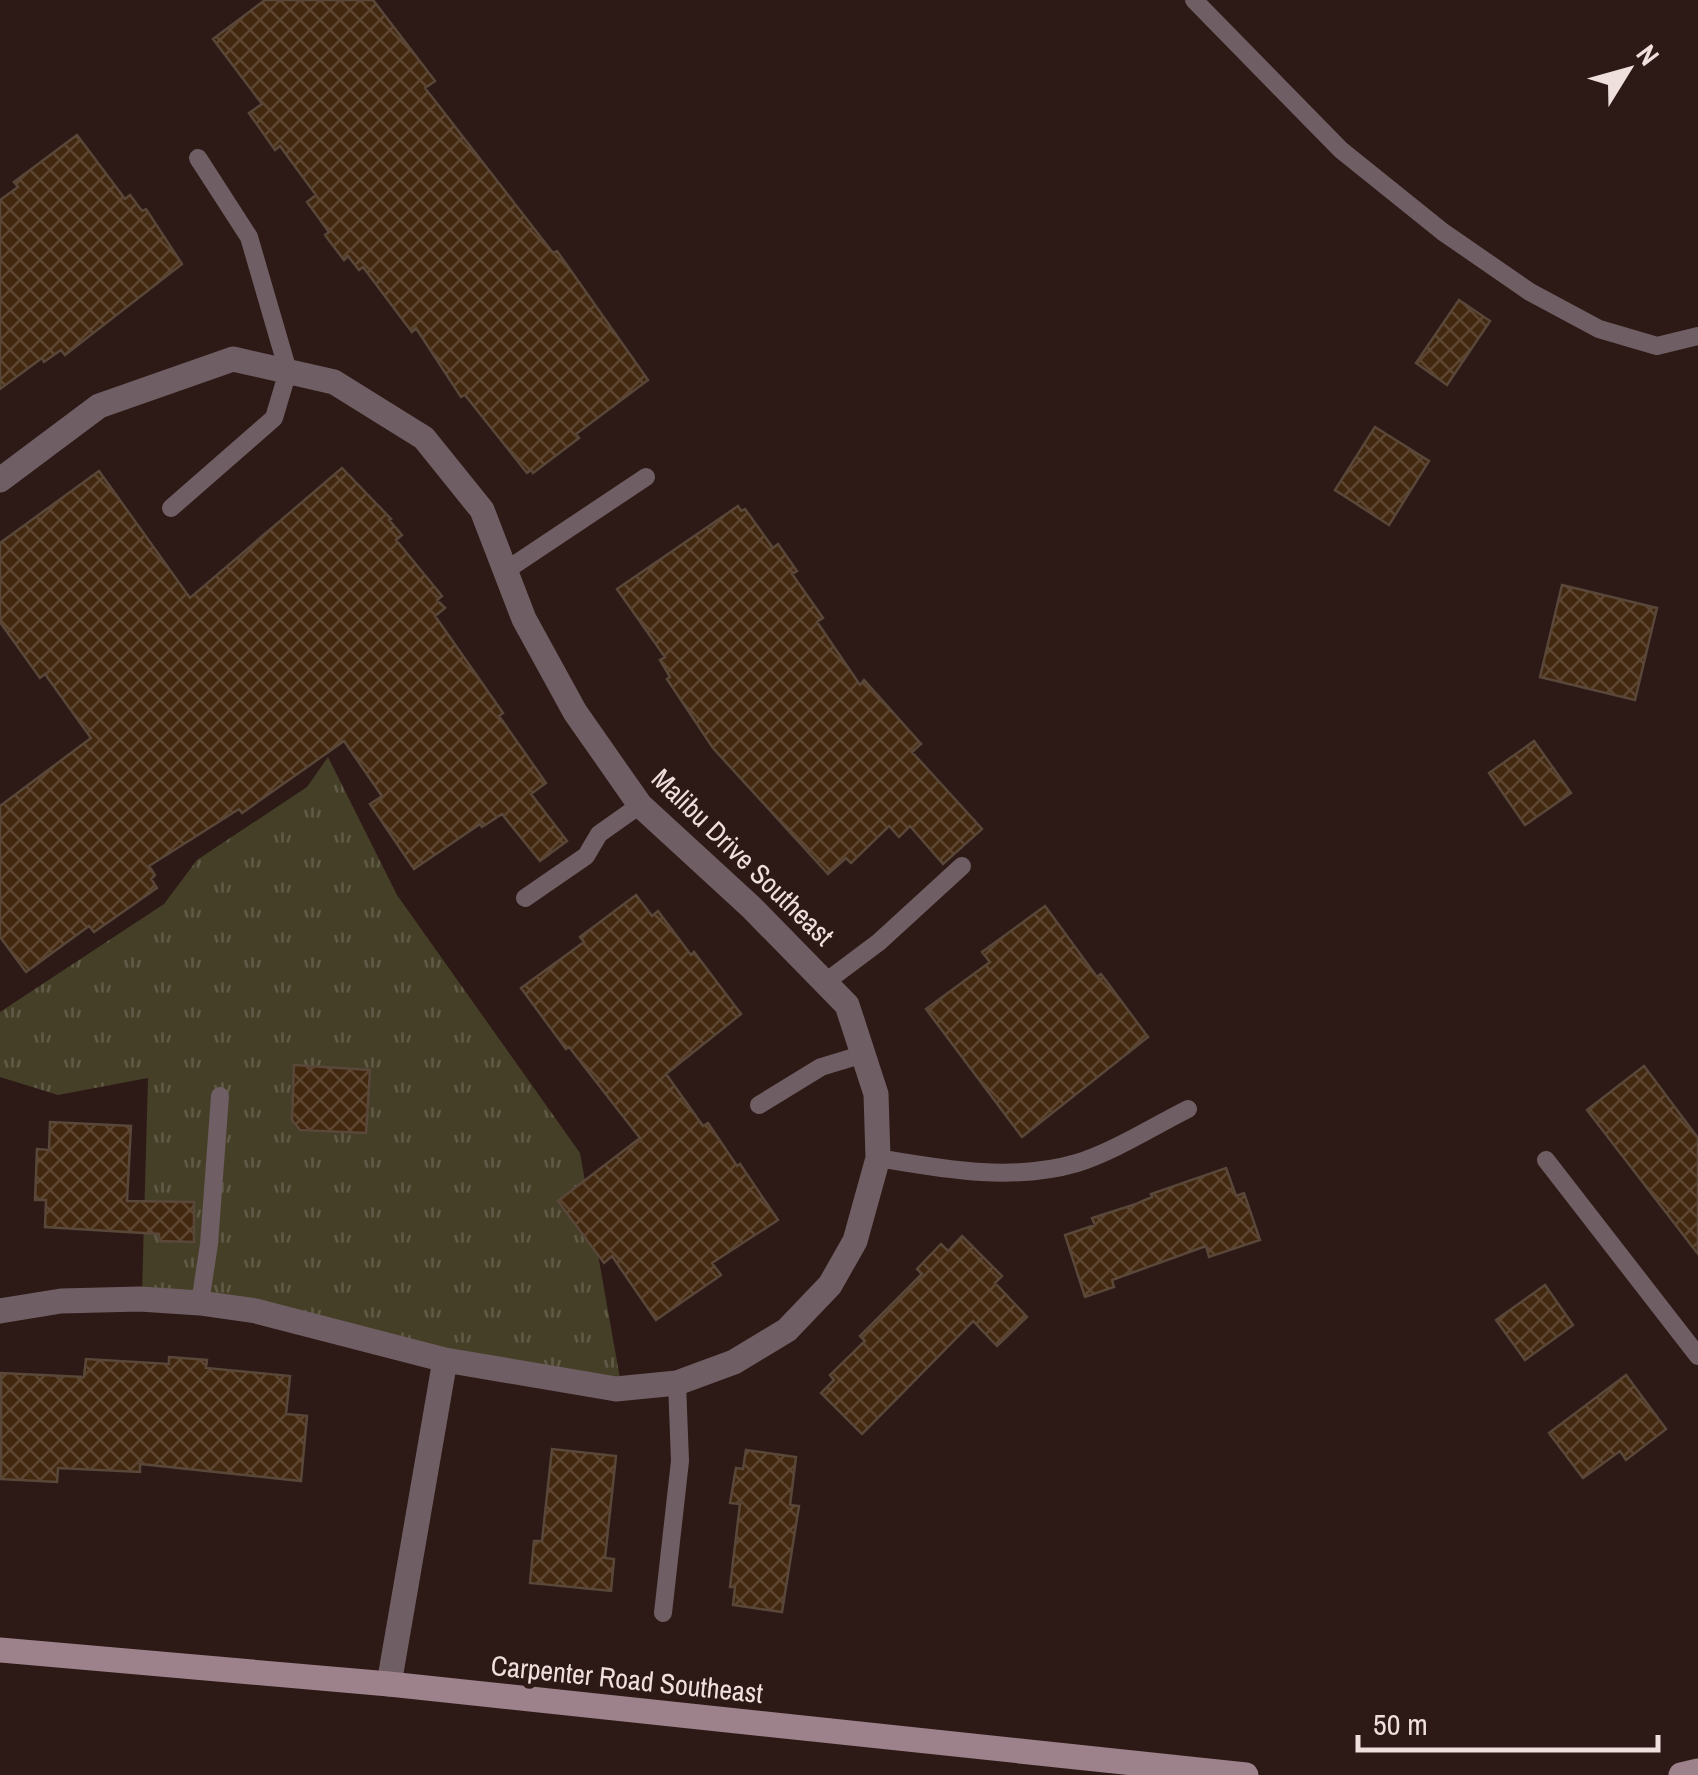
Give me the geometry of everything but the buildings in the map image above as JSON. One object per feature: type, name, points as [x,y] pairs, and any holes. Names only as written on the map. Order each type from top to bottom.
[{"type":"main road","name":"Carpenter Road Southeast","points":[[0,1650],[388,1684],[1246,1775]]},
{"type":"main road","points":[[1681,1775],[1698,1771]]},
{"type":"street","name":"Malibu Drive Southeast","points":[[0,480],[99,406],[233,359],[334,382],[424,438],[482,510],[524,619],[576,712],[640,805],[848,1005],[876,1094],[878,1158],[854,1241],[830,1286],[787,1330],[734,1362],[678,1383],[616,1389],[444,1360],[256,1310],[200,1302],[62,1301],[0,1311]]},
{"type":"street","points":[[388,1684],[444,1360]]},
{"type":"lane","points":[[1194,0],[1340,150],[1443,232],[1530,292],[1598,329],[1657,346],[1698,336]]},
{"type":"lane","points":[[170,508],[274,418],[288,371],[250,237],[198,158]]},
{"type":"lane","points":[[505,571],[646,478]]},
{"type":"lane","points":[[525,898],[586,856],[599,834],[640,805]]},
{"type":"lane","points":[[827,981],[879,942],[962,866]]},
{"type":"lane","points":[[759,1105],[822,1067],[864,1054]]},
{"type":"lane","points":[[200,1302],[209,1244],[220,1096]]},
{"type":"lane","points":[[878,1158],[950,1170],[1022,1173],[1078,1163],[1188,1110]]},
{"type":"lane","points":[[1546,1160],[1698,1356]]},
{"type":"lane","points":[[663,1613],[680,1461],[678,1383]]},
{"type":"green space","points":[[328,757],[397,895],[580,1153],[621,1384],[142,1293],[148,1078],[58,1095],[0,1077],[0,1012],[164,904],[197,860],[307,787]]}]
